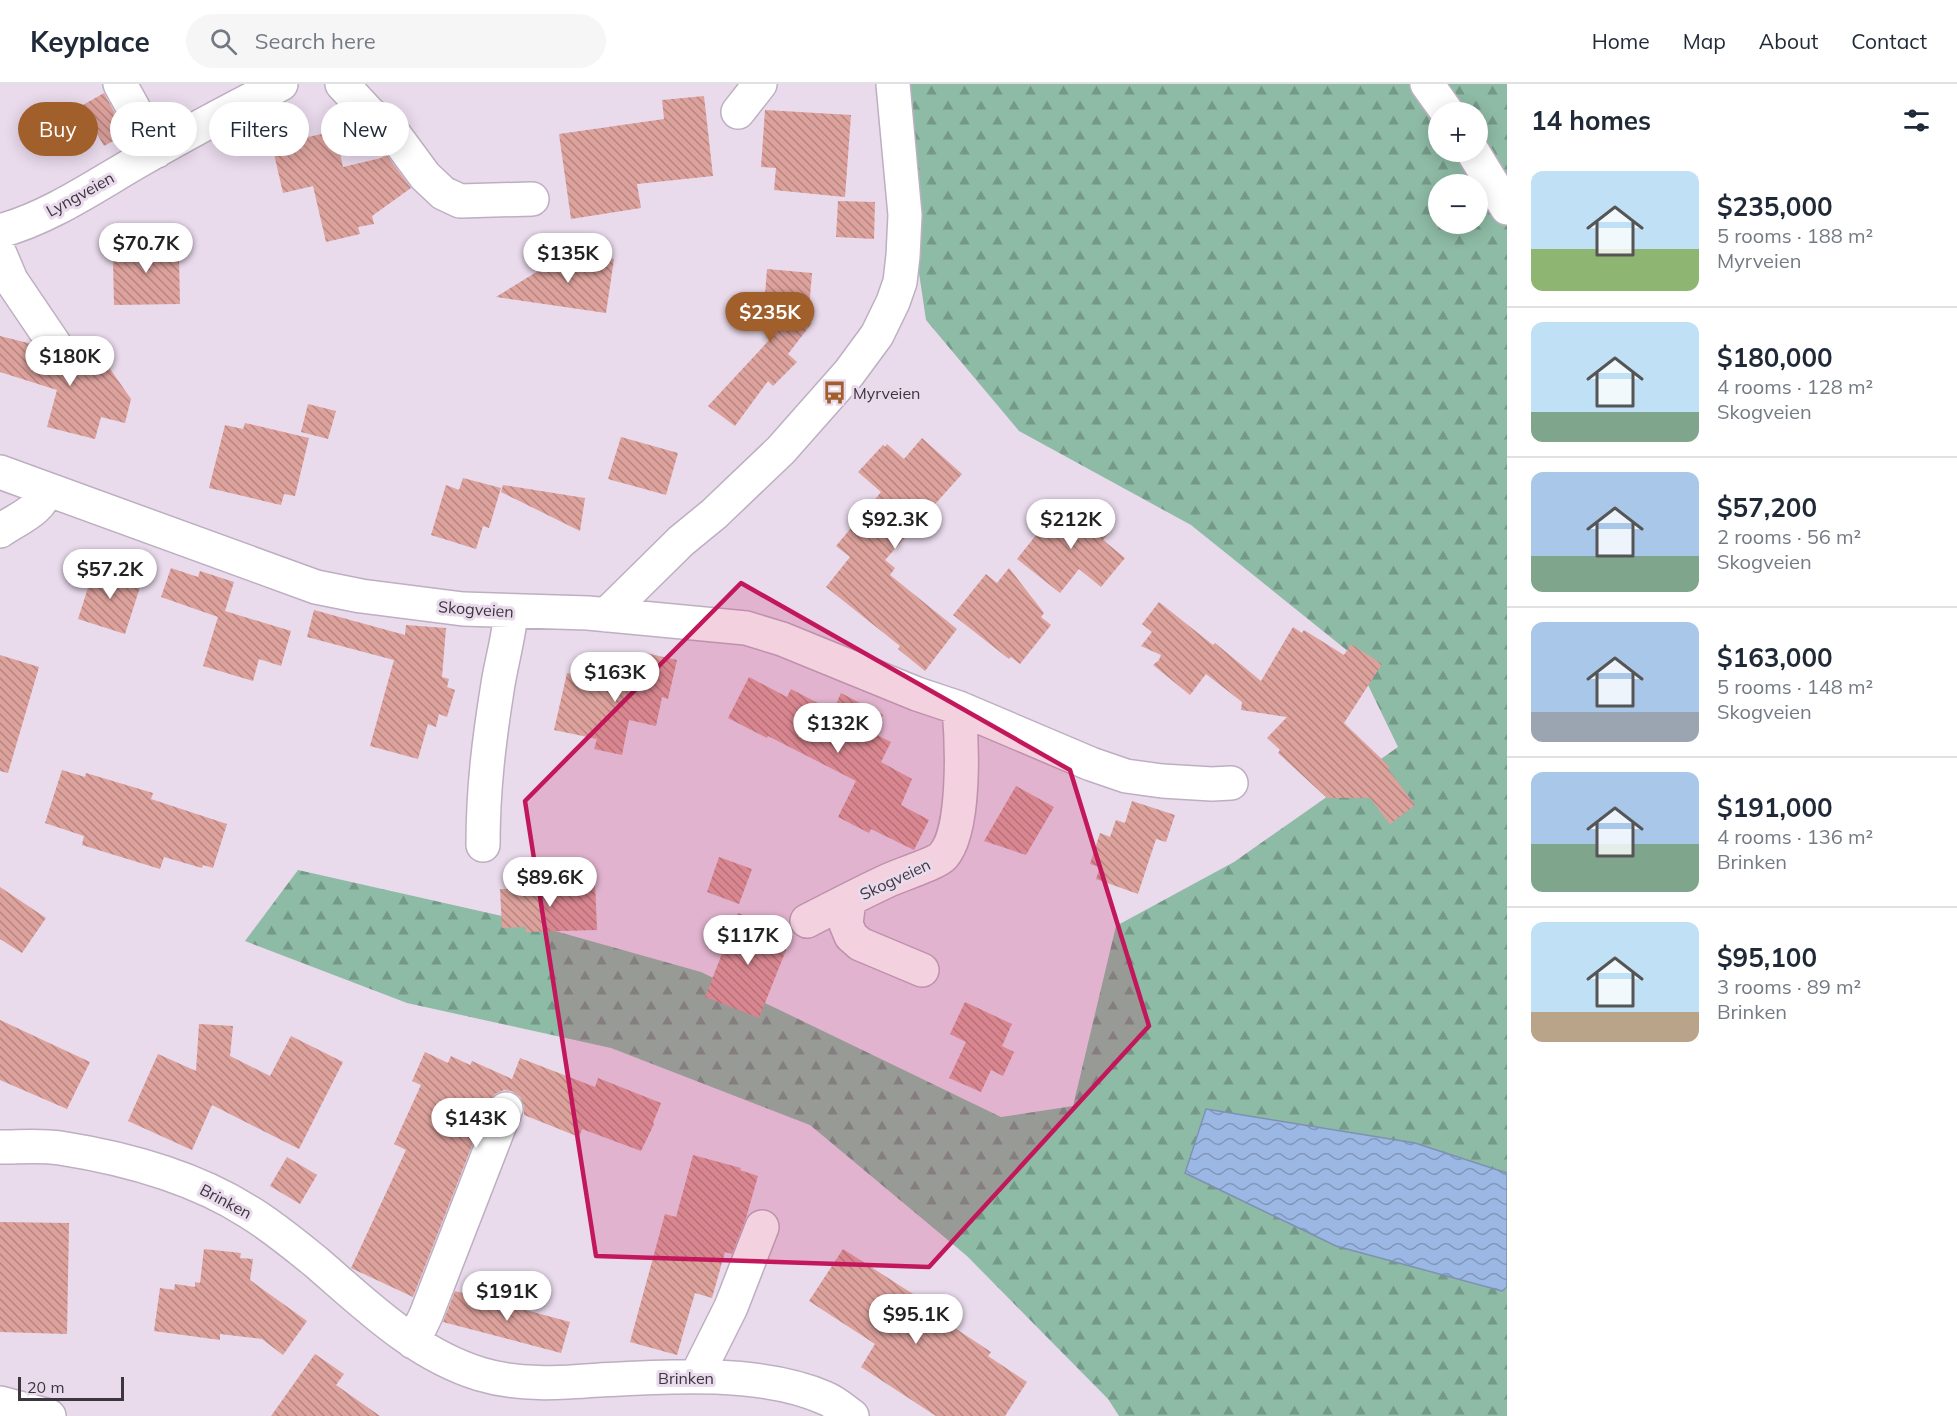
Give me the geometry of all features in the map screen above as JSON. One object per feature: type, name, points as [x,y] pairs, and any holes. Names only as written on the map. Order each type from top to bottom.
[{"type":"street","points":[[120,84],[130,102]]},
{"type":"street","name":"Lyngveien","points":[[197,129],[281,84]]},
{"type":"street","points":[[342,84],[369,113],[394,134],[425,176],[443,193],[460,201],[532,199]]},
{"type":"street","points":[[738,112],[760,84]]},
{"type":"street","points":[[606,615],[681,541],[714,514],[782,450],[849,373],[877,335],[900,282],[903,256],[905,215],[893,84]]},
{"type":"street","points":[[1427,84],[1440,102]]},
{"type":"street","name":"Lyngveien","points":[[0,231],[18,226],[66,204],[147,156]]},
{"type":"street","points":[[1479,162],[1507,208]]},
{"type":"street","points":[[0,254],[11,280],[54,345]]},
{"type":"street","name":"Skogveien","points":[[0,472],[316,587],[362,596],[463,609],[606,615],[746,628],[782,639],[916,694],[959,708],[1091,764],[1126,776],[1161,782],[1231,783]]},
{"type":"street","points":[[0,531],[37,508],[44,500],[47,489]]},
{"type":"street","points":[[483,845],[483,798],[487,752],[511,612]]},
{"type":"street","name":"Skogveien","points":[[807,921],[889,880],[943,857],[955,836],[959,805],[962,739],[959,708]]},
{"type":"street","points":[[849,900],[846,924],[851,936],[860,944],[922,970]]},
{"type":"street","points":[[413,1342],[426,1315],[442,1268],[506,1109]]},
{"type":"street","name":"Brinken","points":[[0,1147],[58,1147],[121,1161],[184,1180],[217,1194],[250,1212],[413,1342],[478,1374],[530,1384],[696,1377],[759,1382],[795,1388],[827,1398],[852,1416]]},
{"type":"street","points":[[696,1377],[731,1307],[762,1227]]},
{"type":"street","points":[[0,1403],[49,1416]]},
{"type":"highlighted area","points":[[741,583],[1070,770],[1149,1026],[929,1267],[596,1256],[525,801]]},
{"type":"green space","points":[[891,84],[1507,84],[1507,1173],[1474,1163],[1502,1291],[1507,1287],[1507,1416],[1119,1416],[1108,1399],[967,1256],[810,1125],[611,1048],[407,1003],[245,941],[298,870],[502,916],[701,972],[1001,1117],[1073,1106],[1116,926],[1234,862],[1398,747],[1354,656],[1191,525],[1019,431],[926,320]]},
{"type":"water","points":[[1206,1109],[1415,1143],[1507,1173],[1507,1287],[1502,1291],[1336,1246],[1185,1173]]},
{"type":"building","points":[[104,93],[110,104],[110,143],[104,146],[98,136],[98,102],[88,102]]},
{"type":"building","points":[[704,96],[713,176],[637,184],[641,208],[571,219],[559,134],[664,119],[662,100]]},
{"type":"building","points":[[765,110],[851,115],[845,197],[774,190],[776,168],[761,167]]},
{"type":"building","points":[[321,134],[321,156],[341,156],[343,167],[387,156],[411,188],[372,216],[374,224],[358,227],[360,234],[326,242],[313,186],[283,193],[275,156],[309,156],[309,137]]},
{"type":"building","points":[[838,201],[875,202],[874,239],[836,237]]},
{"type":"building","points":[[160,233],[161,260],[179,259],[180,304],[114,305],[113,257],[131,257],[130,234]]},
{"type":"building","points":[[569,252],[614,259],[606,313],[496,297]]},
{"type":"building","points":[[767,269],[812,273],[808,321],[812,323],[788,354],[797,362],[773,386],[768,381],[735,426],[708,406],[786,322],[763,320]]},
{"type":"building","points":[[0,336],[32,344],[39,356],[47,362],[57,364],[65,361],[71,354],[106,363],[131,399],[125,423],[101,417],[95,439],[47,427],[57,390],[0,372]]},
{"type":"building","points":[[308,404],[336,411],[328,439],[301,432]]},
{"type":"building","points":[[245,423],[309,438],[295,496],[284,494],[281,505],[209,488],[225,425],[243,429]]},
{"type":"building","points":[[621,437],[678,453],[666,495],[608,479]]},
{"type":"building","points":[[922,438],[962,474],[885,560],[895,568],[890,575],[957,629],[925,671],[898,649],[900,646],[826,587],[850,557],[836,546],[881,492],[858,472],[883,445],[885,447],[887,444],[904,459]]},
{"type":"building","points":[[463,478],[501,488],[489,528],[483,526],[476,549],[431,535],[446,485],[459,490]]},
{"type":"building","points":[[503,485],[585,498],[580,531],[501,492]]},
{"type":"building","points":[[1071,501],[1110,532],[1103,540],[1125,558],[1101,587],[1079,569],[1060,593],[1017,559],[1056,510],[1060,514]]},
{"type":"building","points":[[95,566],[142,581],[125,634],[78,619]]},
{"type":"building","points":[[171,568],[198,577],[200,571],[234,582],[225,611],[291,631],[281,666],[259,659],[253,681],[203,666],[218,617],[161,597]]},
{"type":"building","points":[[1009,568],[1044,613],[1041,617],[1051,625],[1020,664],[1011,657],[1009,659],[953,615],[986,574],[997,583]]},
{"type":"building","points":[[1159,602],[1213,645],[1215,643],[1261,681],[1293,627],[1302,633],[1304,630],[1344,655],[1351,644],[1382,664],[1344,723],[1390,767],[1388,769],[1415,805],[1390,824],[1370,798],[1327,798],[1278,753],[1280,750],[1267,738],[1287,717],[1241,710],[1242,702],[1206,674],[1190,695],[1153,665],[1161,655],[1141,646],[1152,632],[1142,624]]},
{"type":"building","points":[[314,610],[405,635],[406,625],[446,628],[442,677],[449,679],[447,687],[455,690],[447,717],[439,714],[436,727],[428,724],[418,759],[370,746],[394,660],[307,637]]},
{"type":"building","points":[[641,652],[677,660],[668,699],[662,697],[656,726],[629,720],[622,755],[594,749],[597,739],[554,730],[567,673],[634,688]]},
{"type":"building","points":[[0,655],[39,667],[8,773],[0,771]]},
{"type":"building","points":[[749,677],[787,697],[791,689],[833,711],[841,693],[883,715],[873,733],[891,742],[881,762],[912,779],[901,805],[929,820],[914,850],[871,829],[869,833],[838,817],[856,781],[728,718]]},
{"type":"building","points":[[62,770],[85,777],[86,773],[153,793],[151,799],[227,824],[213,868],[203,865],[202,868],[164,857],[160,869],[82,845],[84,836],[45,823]]},
{"type":"building","points":[[1016,786],[1054,807],[1026,855],[984,841]]},
{"type":"building","points":[[1132,801],[1175,815],[1166,842],[1156,839],[1138,894],[1096,879],[1100,867],[1090,864],[1100,833],[1110,837],[1116,820],[1125,823]]},
{"type":"building","points":[[719,857],[752,869],[739,904],[707,892]]},
{"type":"building","points":[[595,883],[597,930],[526,932],[526,927],[502,928],[500,889],[525,889],[525,885]]},
{"type":"building","points":[[0,887],[46,918],[22,953],[0,939]]},
{"type":"building","points":[[738,913],[792,935],[759,1018],[705,997]]},
{"type":"building","points":[[965,1002],[1012,1024],[1002,1046],[1014,1052],[1003,1076],[991,1070],[981,1092],[949,1078],[966,1042],[950,1034]]},
{"type":"building","points":[[0,1020],[90,1062],[67,1109],[0,1080]]},
{"type":"building","points":[[199,1024],[233,1026],[230,1056],[270,1076],[291,1036],[343,1062],[299,1149],[212,1105],[192,1150],[128,1121],[158,1054],[196,1071]]},
{"type":"building","points":[[425,1052],[448,1063],[451,1056],[470,1065],[472,1061],[512,1079],[520,1058],[595,1087],[598,1078],[661,1103],[641,1151],[582,1129],[579,1137],[524,1115],[524,1106],[520,1097],[512,1091],[504,1090],[495,1094],[489,1102],[413,1297],[351,1268],[406,1150],[394,1144],[421,1085],[412,1081]]},
{"type":"building","points":[[693,1155],[741,1168],[740,1170],[758,1176],[746,1218],[732,1254],[725,1252],[712,1298],[695,1293],[677,1355],[630,1342],[665,1214],[676,1217]]},
{"type":"building","points":[[287,1157],[317,1175],[300,1204],[270,1186]]},
{"type":"building","points":[[0,1222],[69,1223],[67,1334],[0,1332]]},
{"type":"building","points":[[204,1249],[241,1253],[240,1258],[253,1259],[250,1280],[307,1321],[283,1355],[262,1339],[220,1334],[220,1340],[154,1331],[160,1288],[174,1290],[175,1284],[195,1287],[195,1282],[200,1283]]},
{"type":"building","points":[[843,1249],[913,1294],[911,1299],[991,1352],[988,1356],[1027,1382],[1005,1416],[936,1416],[861,1367],[875,1344],[809,1301]]},
{"type":"building","points":[[455,1291],[570,1322],[561,1353],[443,1322]]},
{"type":"building","points":[[315,1354],[344,1374],[336,1385],[380,1416],[271,1416]]},
{"type":"place","name":"Myrveien","points":[[835,393]]}]
